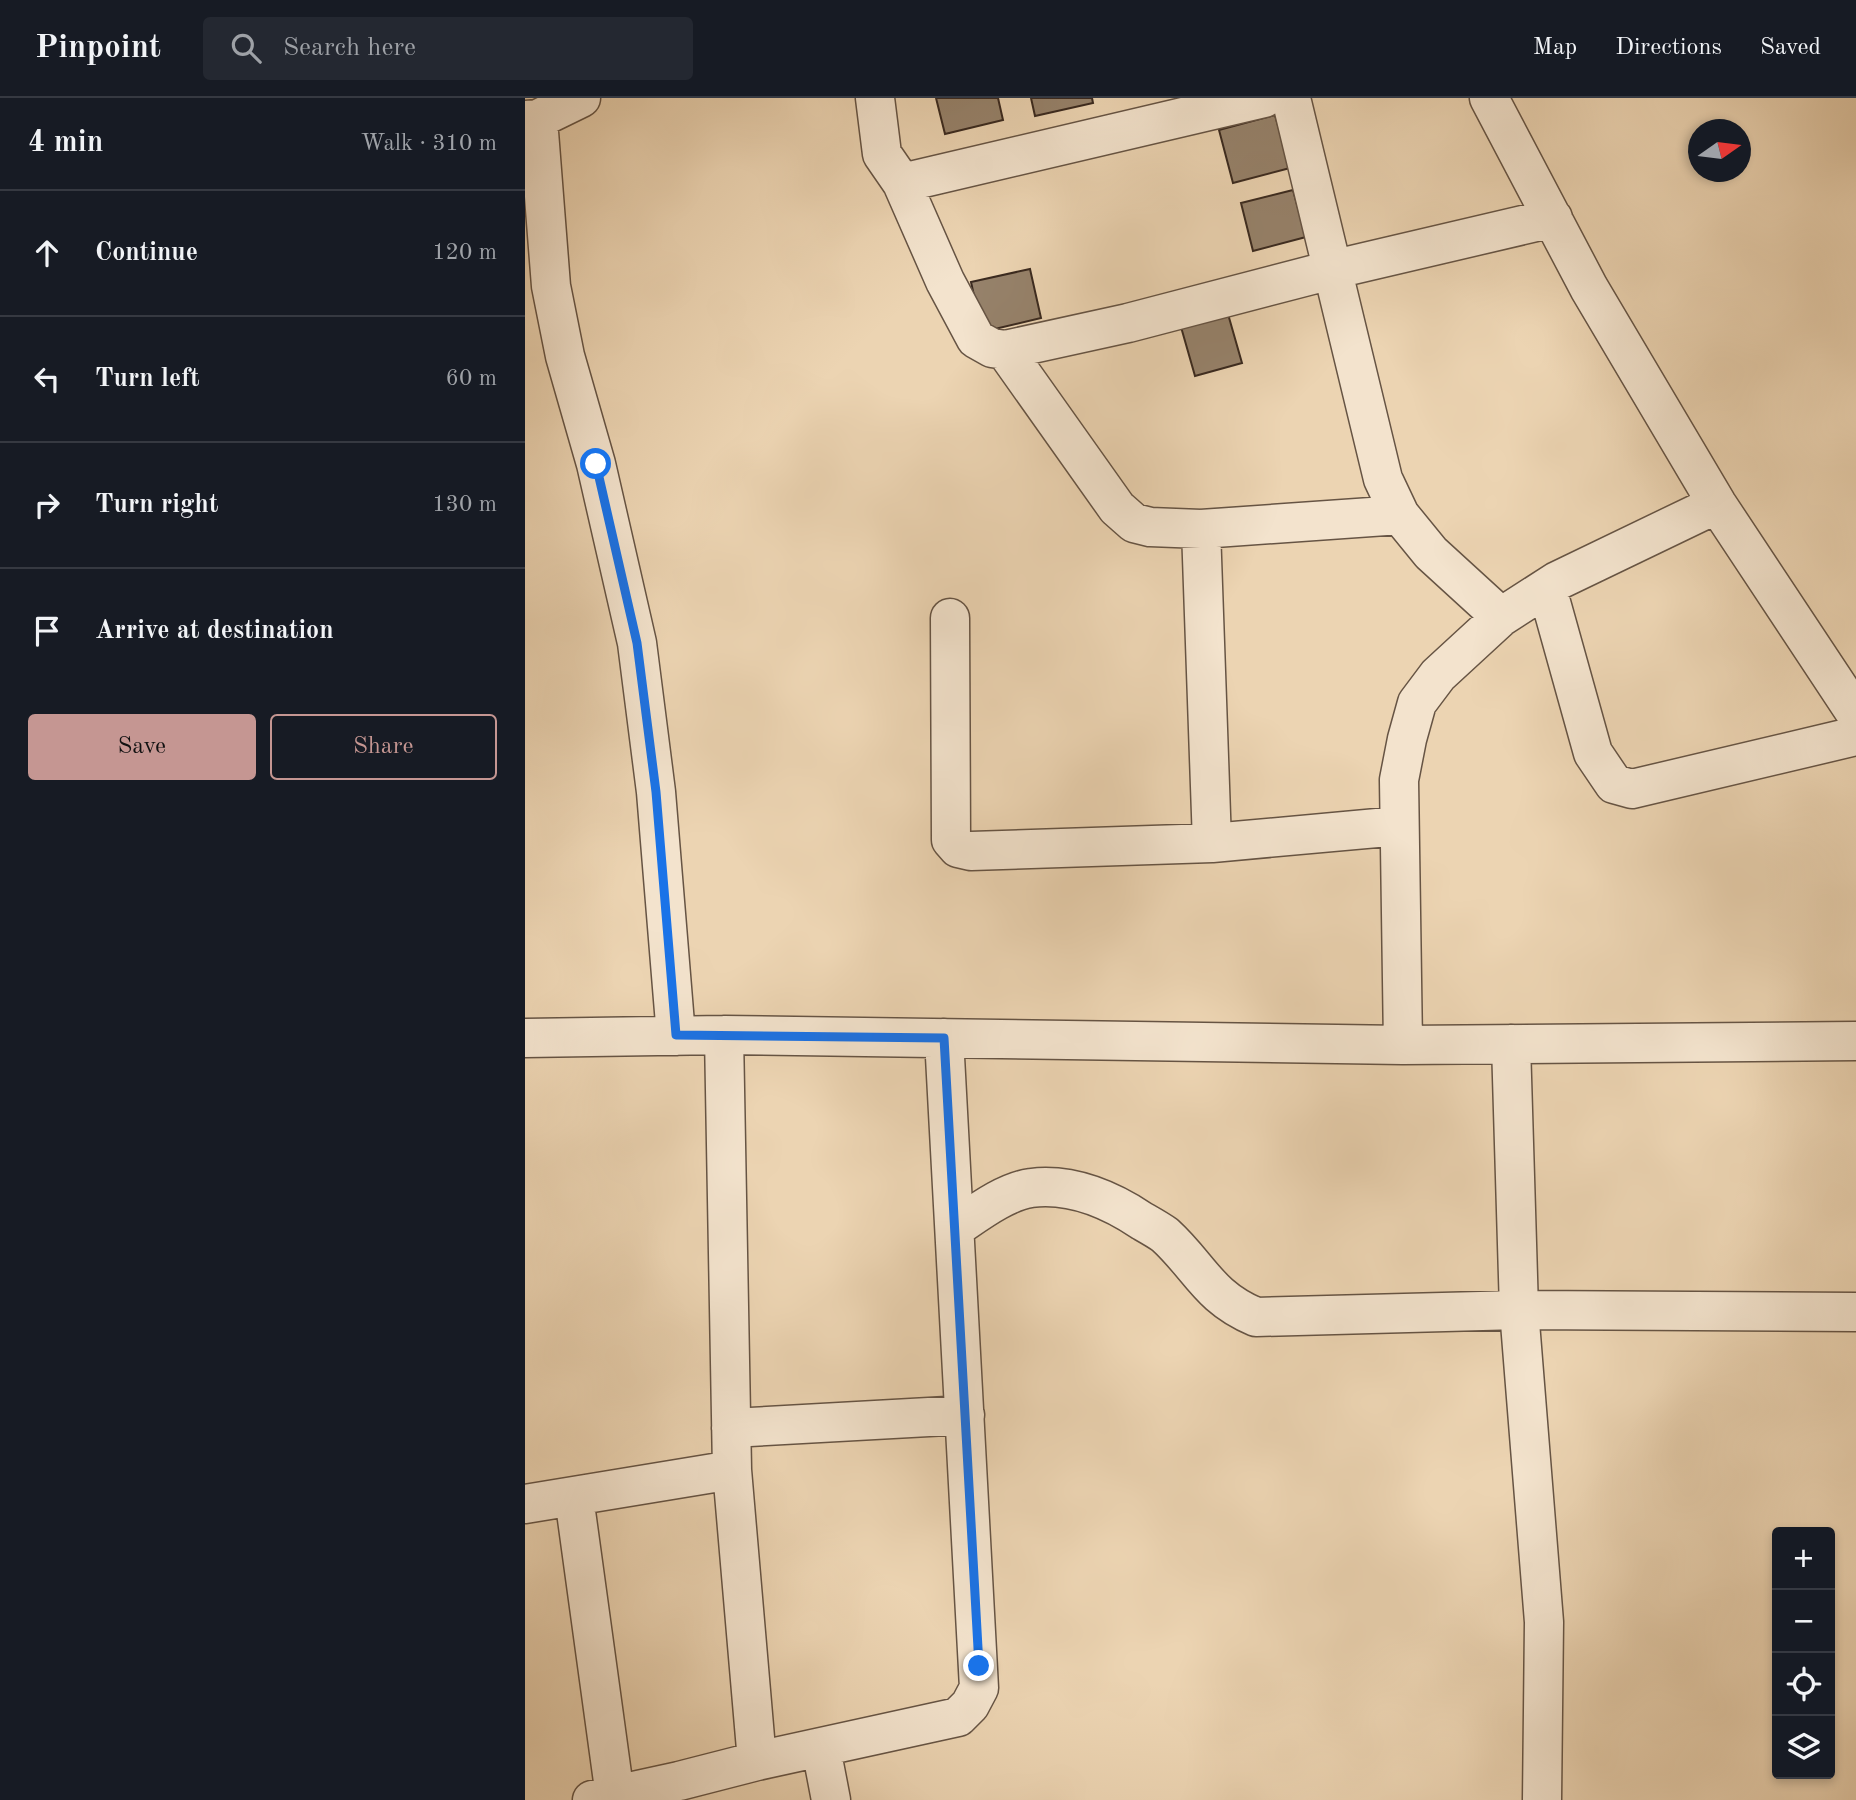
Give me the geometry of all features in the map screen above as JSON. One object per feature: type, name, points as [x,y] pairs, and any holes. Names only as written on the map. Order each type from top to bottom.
[{"type":"street","points":[[581,98],[532,120],[551,286],[565,356],[596,464],[637,643],[656,792],[676,1035]]},
{"type":"street","points":[[875,98],[883,154],[902,183],[945,281],[976,339],[992,348],[1005,350],[1128,323],[1332,270],[1553,218]]},
{"type":"street","points":[[902,183],[1264,98]]},
{"type":"street","points":[[1291,98],[1383,479],[1400,516],[1431,553],[1468,590],[1501,617]]},
{"type":"street","points":[[1489,98],[1589,288],[1717,504],[1856,714]]},
{"type":"street","points":[[1005,350],[1117,508],[1134,523],[1150,527],[1202,529],[1400,516]]},
{"type":"street","points":[[1403,1045],[1399,780],[1417,703],[1438,675],[1501,617],[1547,588],[1717,504]]},
{"type":"street","points":[[1202,529],[1212,843]]},
{"type":"street","points":[[1547,588],[1593,753],[1614,784],[1632,789],[1856,736]]},
{"type":"street","points":[[950,618],[951,840],[958,848],[971,851],[1212,843],[1399,826]]},
{"type":"street","points":[[724,1035],[732,1470],[757,1761]]},
{"type":"street","points":[[525,1038],[724,1035],[1403,1045],[1856,1041]]},
{"type":"street","points":[[574,1497],[607,1799],[757,1761],[958,1717],[970,1705],[979,1688],[944,1038]]},
{"type":"street","points":[[1511,1044],[1519,1310],[1544,1622],[1542,1800]]},
{"type":"street","points":[[955,1228],[990,1204],[1029,1188],[1068,1188],[1113,1202],[1164,1235],[1218,1295],[1237,1309],[1256,1317],[1519,1310],[1856,1312]]},
{"type":"street","points":[[731,1428],[965,1415]]},
{"type":"street","points":[[525,1504],[732,1470]]},
{"type":"street","points":[[821,1748],[831,1800]]},
{"type":"building","points":[[936,98],[998,98],[1003,120],[945,134]]},
{"type":"building","points":[[1031,98],[1092,98],[1093,103],[1035,116]]},
{"type":"building","points":[[1275,115],[1290,168],[1233,183],[1219,130]]},
{"type":"building","points":[[1293,190],[1306,237],[1253,251],[1241,203]]},
{"type":"building","points":[[1030,269],[1041,318],[982,332],[971,282]]},
{"type":"building","points":[[1228,314],[1242,363],[1195,376],[1181,327]]},
{"type":"route","points":[[596,464],[637,643],[656,792],[676,1035],[944,1038],[979,1666]]}]
